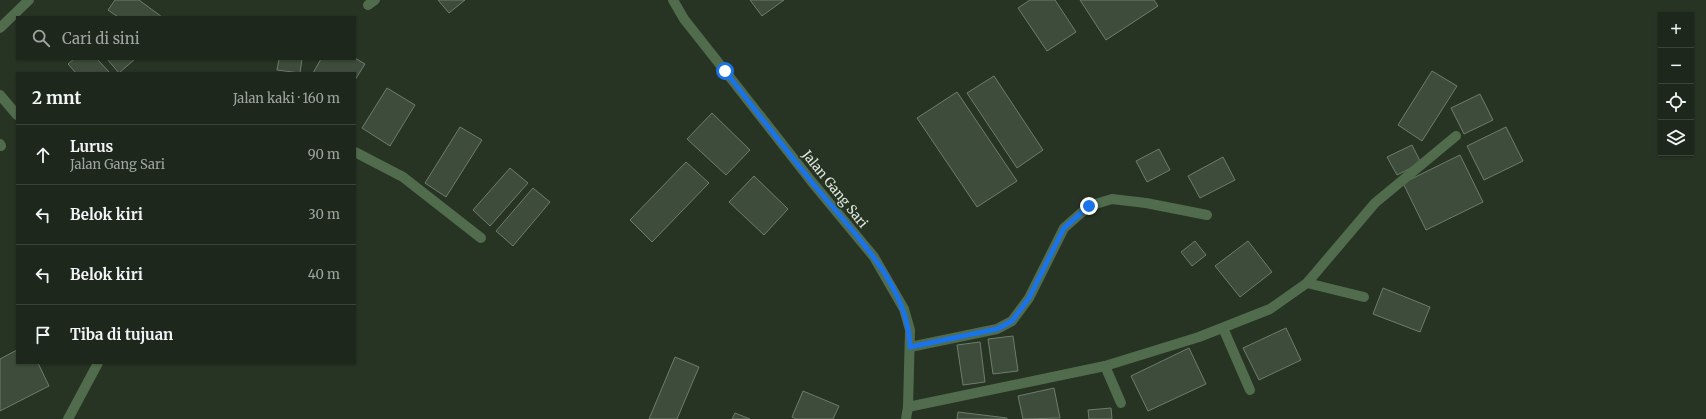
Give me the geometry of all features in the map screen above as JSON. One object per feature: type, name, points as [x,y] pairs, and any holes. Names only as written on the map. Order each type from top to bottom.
[{"type":"street","points":[[0,28],[29,0]]},
{"type":"street","name":"Jalan Gang Sari","points":[[674,0],[684,19],[812,182],[874,257],[904,308],[910,330],[908,407],[906,419]]},
{"type":"street","points":[[0,95],[16,114]]},
{"type":"street","points":[[908,407],[1105,366],[1199,337],[1270,309],[1307,283],[1375,203],[1456,136]]},
{"type":"street","points":[[356,153],[404,177],[481,238]]},
{"type":"street","points":[[910,347],[997,329],[1012,321],[1029,298],[1064,228],[1089,206],[1112,199],[1146,203],[1207,214]]},
{"type":"street","points":[[1307,283],[1364,296]]},
{"type":"street","points":[[1223,328],[1250,390]]},
{"type":"street","points":[[68,419],[97,364]]},
{"type":"street","points":[[1105,366],[1121,403]]},
{"type":"building","points":[[115,0],[139,0],[161,16],[117,16],[108,10]]},
{"type":"building","points":[[438,0],[465,0],[449,13]]},
{"type":"building","points":[[750,0],[784,0],[762,16]]},
{"type":"building","points":[[1030,0],[1055,0],[1076,32],[1047,51],[1018,8]]},
{"type":"building","points":[[1080,0],[1154,0],[1158,6],[1106,40]]},
{"type":"building","points":[[356,59],[365,64],[356,78],[356,72],[314,72],[320,60],[356,60]]},
{"type":"building","points":[[73,60],[98,60],[109,72],[75,72],[68,64]]},
{"type":"building","points":[[108,60],[134,60],[120,72],[118,72]]},
{"type":"building","points":[[279,60],[302,60],[300,72],[277,70]]},
{"type":"building","points":[[1432,71],[1457,86],[1422,141],[1398,125]]},
{"type":"building","points":[[994,76],[1043,150],[1017,168],[967,93]]},
{"type":"building","points":[[387,88],[415,105],[390,146],[362,128]]},
{"type":"building","points":[[957,92],[1017,181],[977,207],[917,118]]},
{"type":"building","points":[[1480,94],[1493,120],[1464,134],[1451,108]]},
{"type":"building","points":[[712,113],[750,150],[726,175],[687,139]]},
{"type":"building","points":[[460,127],[482,140],[446,197],[425,183]]},
{"type":"building","points":[[1506,127],[1523,161],[1484,180],[1467,146]]},
{"type":"building","points":[[1412,145],[1421,163],[1397,175],[1387,157]]},
{"type":"building","points":[[1159,149],[1170,170],[1147,182],[1136,161]]},
{"type":"building","points":[[1460,155],[1483,202],[1426,230],[1403,183]]},
{"type":"building","points":[[1223,157],[1235,180],[1200,198],[1188,176]]},
{"type":"building","points":[[686,162],[709,183],[652,242],[630,220]]},
{"type":"building","points":[[510,168],[528,183],[490,226],[473,210]]},
{"type":"building","points":[[754,176],[788,209],[764,235],[729,202]]},
{"type":"building","points":[[533,188],[550,202],[513,246],[496,231]]},
{"type":"building","points":[[1195,241],[1206,255],[1192,266],[1181,252]]},
{"type":"building","points":[[1248,241],[1272,272],[1240,297],[1215,266]]},
{"type":"building","points":[[1383,288],[1430,307],[1420,332],[1373,314]]},
{"type":"building","points":[[1286,328],[1301,360],[1259,380],[1243,348]]},
{"type":"building","points":[[1013,336],[1018,371],[993,374],[988,339]]},
{"type":"building","points":[[980,342],[985,382],[963,385],[957,345]]},
{"type":"building","points":[[1189,348],[1206,384],[1148,411],[1131,376]]},
{"type":"building","points":[[16,351],[16,364],[38,364],[49,386],[0,411],[0,359]]},
{"type":"building","points":[[675,357],[699,367],[677,419],[649,419]]},
{"type":"building","points":[[1054,388],[1060,418],[1023,419],[1018,396]]},
{"type":"building","points":[[803,391],[839,406],[833,419],[796,419],[792,417]]},
{"type":"building","points":[[1111,408],[1112,419],[1089,419],[1088,410]]},
{"type":"building","points":[[958,412],[1007,418],[1007,419],[957,419]]},
{"type":"building","points":[[735,413],[750,419],[732,419]]},
{"type":"route","points":[[725,71],[812,182],[874,257],[904,308],[910,330],[910,347],[997,329],[1012,321],[1029,298],[1064,228],[1089,206]]}]
